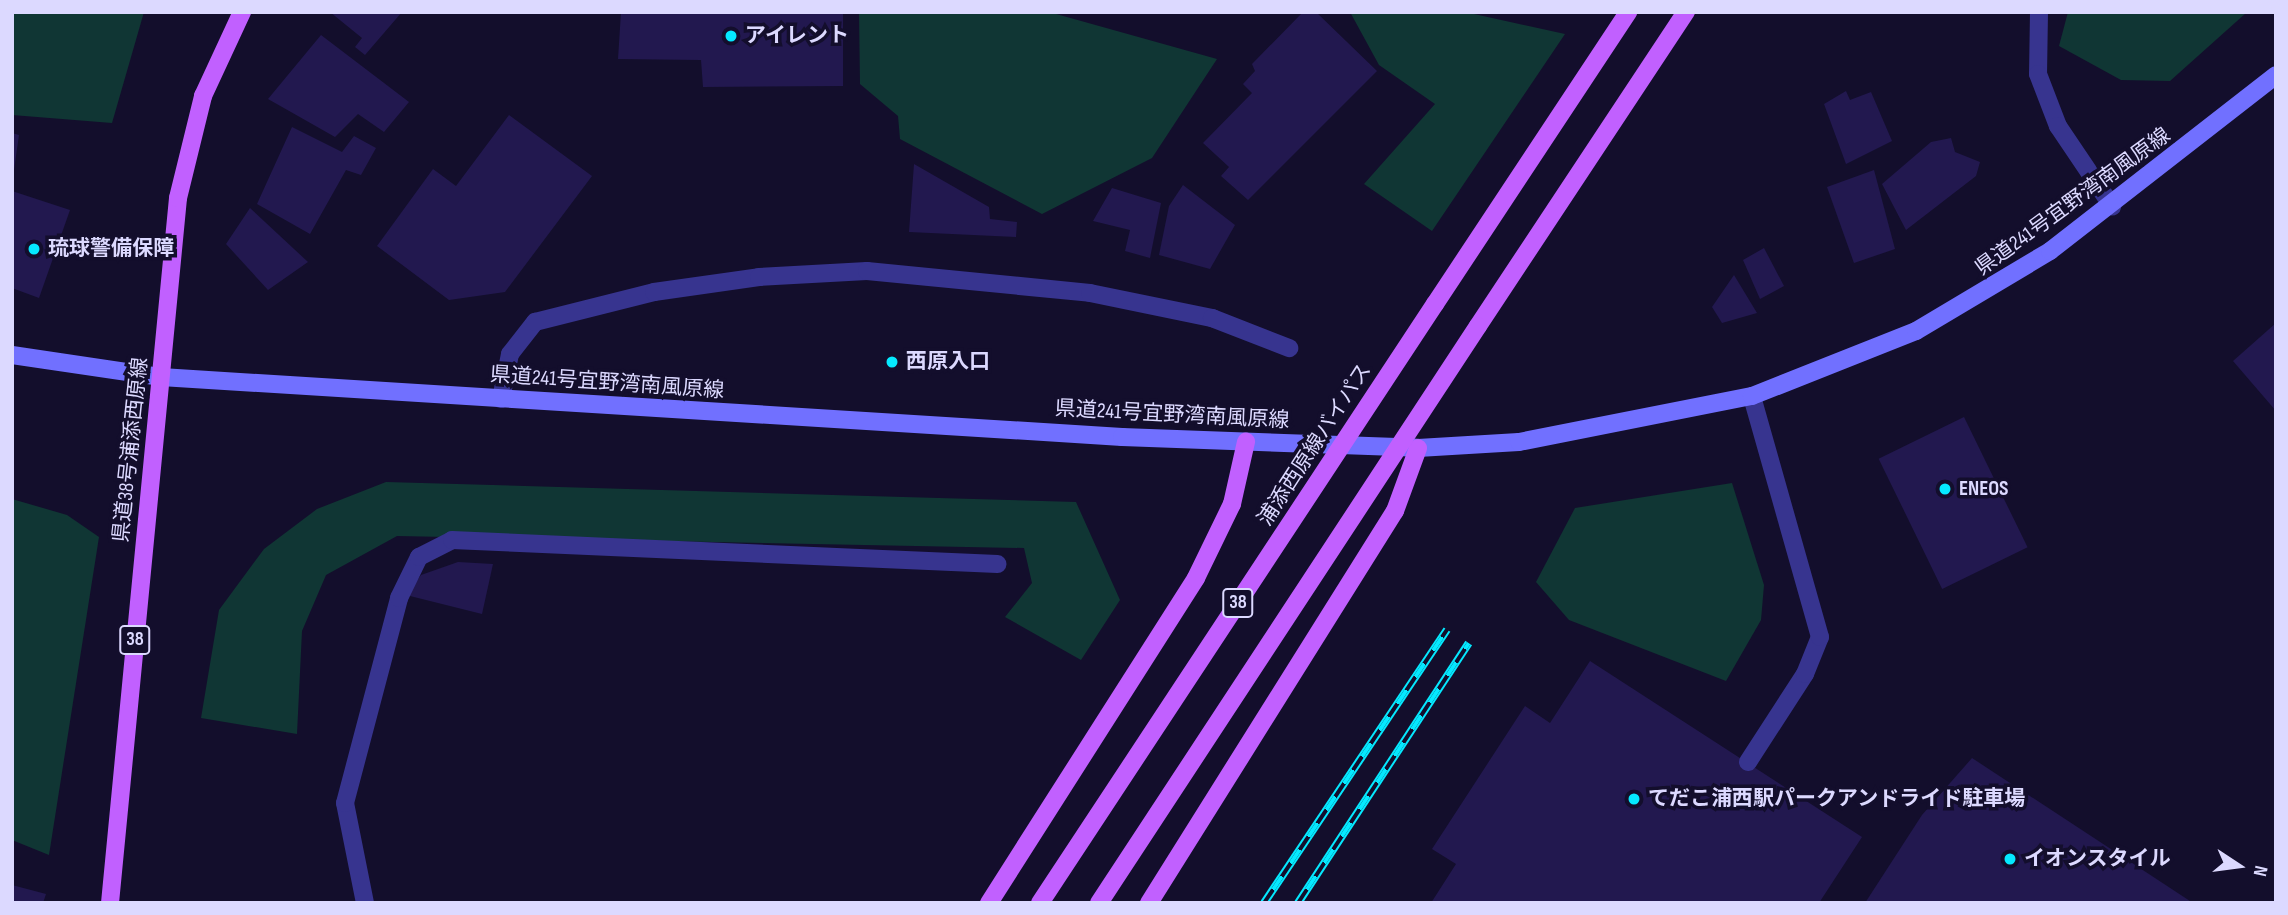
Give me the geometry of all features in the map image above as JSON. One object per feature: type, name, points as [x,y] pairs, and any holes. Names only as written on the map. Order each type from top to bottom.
[{"type":"main road","name":"県道38号浦添西原線","points":[[110,903],[161,377],[188,144],[221,50],[242,12]]},
{"type":"main road","name":"浦添西原線バイパス","points":[[1040,903],[1628,12]]},
{"type":"main road","name":"38","points":[[1099,903],[1686,12]]},
{"type":"main road","name":"県道241号宜野湾南風原線","points":[[12,355],[161,377],[1246,442],[1418,448],[1544,438],[1752,396],[1916,331],[1982,295],[2112,206],[2276,75]]},
{"type":"main road","points":[[989,903],[1150,654],[1215,542],[1240,478],[1246,442]]},
{"type":"main road","points":[[1149,903],[1299,671],[1395,510],[1418,448]]},
{"type":"street","points":[[2039,12],[2038,74],[2058,126],[2112,206]]},
{"type":"street","points":[[501,399],[510,354],[536,322],[654,292],[772,276],[867,271],[1090,293],[1212,318],[1289,348]]},
{"type":"street","points":[[1748,762],[1810,666],[1820,637],[1752,396]]},
{"type":"street","points":[[365,903],[345,803],[399,597],[419,557],[452,540],[997,564]]},
{"type":"green space","points":[[12,12],[144,12],[112,123],[12,115]]},
{"type":"green space","points":[[859,12],[1049,12],[1217,59],[1152,158],[1042,214],[900,139],[898,116],[860,84]]},
{"type":"green space","points":[[1350,12],[1465,12],[1565,34],[1432,231],[1364,184],[1435,104],[1379,65]]},
{"type":"green space","points":[[2068,12],[2246,13],[2170,81],[2121,80],[2059,46]]},
{"type":"green space","points":[[386,482],[1076,502],[1120,600],[1081,660],[1005,617],[1032,583],[1024,548],[397,536],[326,575],[302,631],[297,734],[201,718],[219,610],[264,549],[317,509]]},
{"type":"green space","points":[[1732,483],[1764,585],[1761,620],[1726,681],[1569,620],[1536,582],[1575,508]]},
{"type":"green space","points":[[12,499],[67,515],[99,537],[49,855],[12,840]]},
{"type":"building","points":[[330,12],[402,12],[365,55],[355,47],[362,38]]},
{"type":"building","name":"アイレント","points":[[621,12],[843,12],[843,86],[703,87],[701,60],[618,59]]},
{"type":"building","points":[[1303,12],[1316,12],[1377,71],[1248,200],[1221,176],[1229,167],[1203,143],[1252,93],[1243,84],[1255,71],[1252,64]]},
{"type":"building","points":[[321,35],[409,102],[384,132],[358,114],[335,137],[268,99]]},
{"type":"building","points":[[1846,91],[1850,100],[1871,92],[1892,141],[1846,164],[1824,104]]},
{"type":"building","points":[[509,115],[592,176],[505,292],[449,300],[377,246],[433,169],[456,186]]},
{"type":"building","points":[[292,127],[342,152],[354,136],[376,148],[361,175],[346,170],[310,234],[257,204]]},
{"type":"building","points":[[12,133],[19,135],[14,170],[12,170]]},
{"type":"building","points":[[1951,138],[1955,152],[1980,162],[1976,176],[1906,230],[1882,184],[1931,142]]},
{"type":"building","points":[[914,164],[989,207],[990,219],[1017,222],[1016,237],[909,232]]},
{"type":"building","points":[[1874,170],[1895,249],[1854,263],[1827,187]]},
{"type":"building","points":[[1183,185],[1235,225],[1210,269],[1159,255],[1169,206]]},
{"type":"building","points":[[1112,188],[1161,203],[1150,258],[1125,251],[1130,230],[1093,221]]},
{"type":"building","name":"琉球警備保障","points":[[12,191],[70,210],[39,298],[12,288]]},
{"type":"building","points":[[250,208],[308,262],[268,290],[226,244]]},
{"type":"building","points":[[1764,248],[1784,286],[1760,299],[1743,260]]},
{"type":"building","points":[[1734,275],[1757,313],[1722,323],[1712,307]]},
{"type":"building","points":[[2276,323],[2276,411],[2233,361]]},
{"type":"building","points":[[1964,417],[2028,547],[1942,589],[1879,459]]},
{"type":"building","points":[[458,562],[493,564],[482,614],[406,595],[421,575]]},
{"type":"building","name":"てだこ浦西駅パークアンドライド駐車場","points":[[1590,661],[1862,837],[1819,903],[1431,903],[1456,864],[1432,849],[1525,706],[1550,723]]},
{"type":"building","name":"イオンスタイル","points":[[1972,758],[2193,903],[1865,903],[1922,815]]},
{"type":"building","points":[[12,885],[46,894],[43,903],[12,903]]},
{"type":"railway","points":[[1264,903],[1447,630]]},
{"type":"railway","points":[[1298,903],[1469,643]]},
{"type":"place","name":"アイレント","points":[[731,36]]},
{"type":"place","name":"琉球警備保障","points":[[34,249]]},
{"type":"place","name":"西原入口","points":[[892,362]]},
{"type":"place","name":"ENEOS","points":[[1945,489]]},
{"type":"place","name":"てだこ浦西駅パークアンドライド駐車場","points":[[1634,799]]},
{"type":"place","name":"イオンスタイル","points":[[2010,859]]}]
